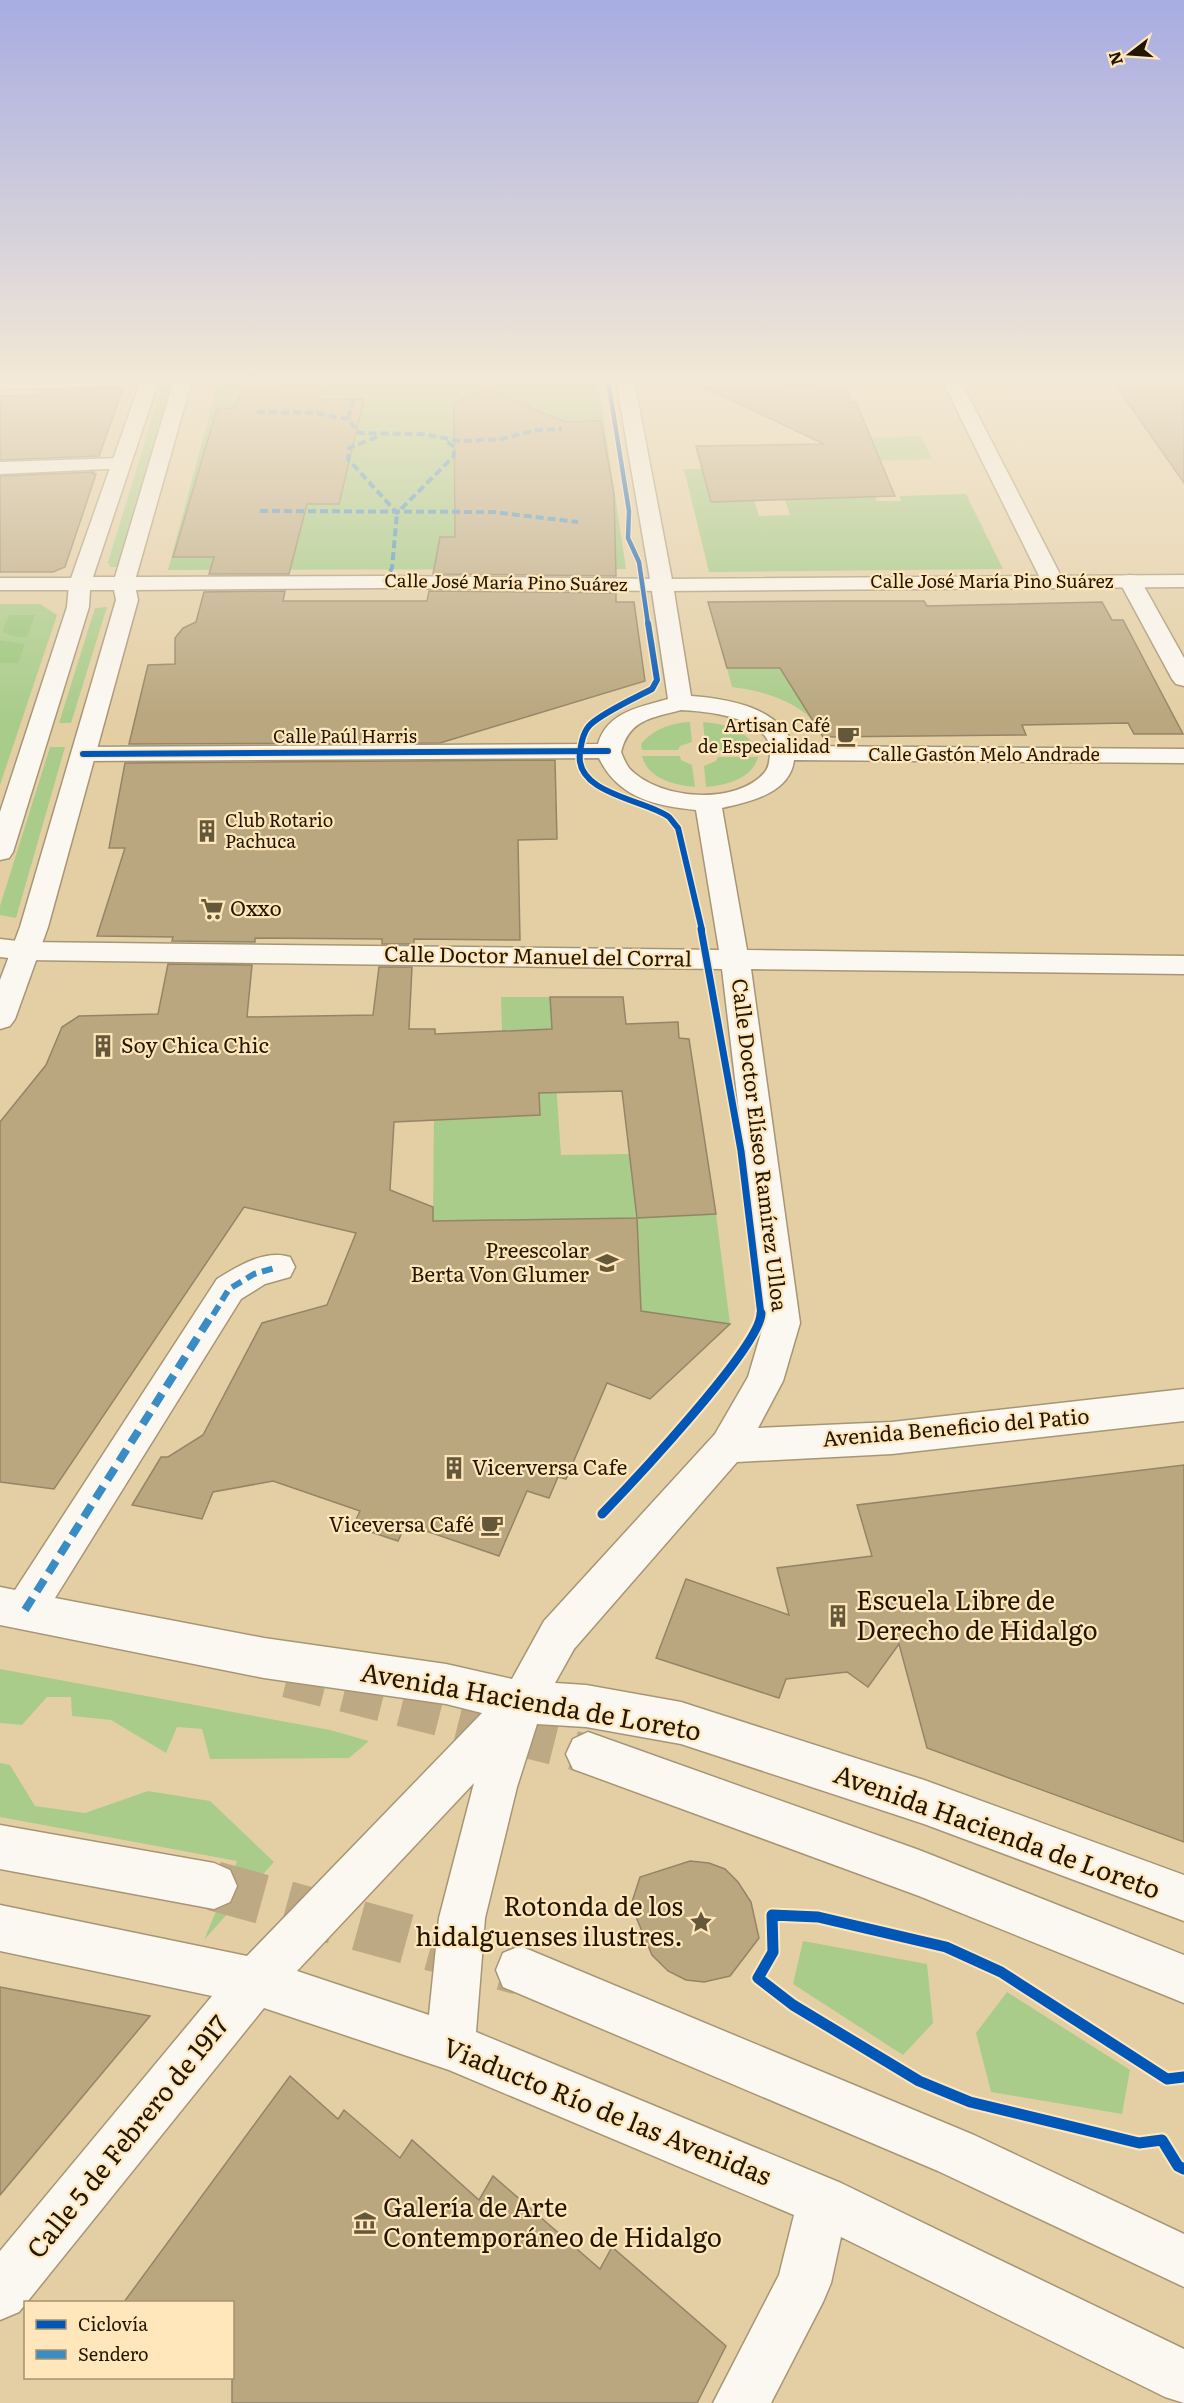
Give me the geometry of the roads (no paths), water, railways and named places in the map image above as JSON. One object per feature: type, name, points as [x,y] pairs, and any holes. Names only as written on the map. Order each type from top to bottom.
[{"type":"street","points":[[0,852],[78,607],[80,584],[111,492]]},
{"type":"street","points":[[0,1019],[13,950],[83,754],[127,600],[124,583],[150,492]]},
{"type":"street","points":[[645,492],[680,703]]},
{"type":"street","points":[[1008,492],[1053,582]]},
{"type":"street","points":[[1130,581],[1184,679]]},
{"type":"street","name":"Calle José María Pino Suárez","points":[[0,584],[384,582],[662,585],[1184,581]]},
{"type":"street","points":[[680,703],[720,706],[749,715],[767,726],[778,739],[783,753],[780,768],[771,781],[754,792],[733,800],[708,803],[658,798],[638,789],[622,778],[611,765],[608,751],[611,737],[621,724],[657,707],[680,703]]},
{"type":"street","name":"Calle Paúl Harris","points":[[83,754],[608,751]]},
{"type":"street","name":"Calle Gastón Melo Andrade","points":[[783,753],[1184,756]]},
{"type":"street","name":"Calle Doctor Elíseo Ramírez Ulloa","points":[[255,1981],[522,1702],[559,1635],[728,1446],[765,1381],[782,1323],[735,960],[708,803]]},
{"type":"street","name":"Calle Doctor Manuel del Corral","points":[[13,950],[1184,965]]},
{"type":"street","points":[[13,1608],[229,1289],[254,1274],[278,1267]]},
{"type":"street","name":"Avenida Beneficio del Patio","points":[[728,1446],[892,1438],[1184,1405]]},
{"type":"street","name":"Avenida Hacienda de Loreto","points":[[13,1608],[264,1658],[446,1684],[522,1702],[586,1706],[681,1724],[924,1802],[1184,1898]]},
{"type":"street","points":[[450,2046],[462,1918],[495,1787],[522,1702]]},
{"type":"street","points":[[588,1754],[919,1873],[1184,1979]]},
{"type":"street","points":[[0,1847],[214,1886]]},
{"type":"street","name":"Viaducto Río de las Avenidas","points":[[0,1928],[255,1981],[450,2046],[823,2201],[1184,2378]]},
{"type":"street","points":[[520,1970],[956,2153],[1184,2261]]},
{"type":"street","name":"Calle 5 de Febrero de 1917","points":[[0,2293],[255,1981]]},
{"type":"street","points":[[741,2403],[804,2283],[823,2201]]},
{"type":"tunnel","points":[[287,1678],[588,1754]]},
{"type":"tunnel","points":[[214,1886],[520,1970]]},
{"type":"place","name":"Artisan Café de Especialidad","points":[[848,736]]},
{"type":"place","name":"Club Rotario Pachuca","points":[[207,831]]},
{"type":"place","name":"Oxxo","points":[[212,909]]},
{"type":"place","name":"Soy Chica Chic","points":[[103,1046]]},
{"type":"place","name":"Preescolar Berta Von Glumer","points":[[607,1263]]},
{"type":"place","name":"Vicerversa Cafe","points":[[454,1468]]},
{"type":"place","name":"Viceversa Café","points":[[492,1525]]},
{"type":"place","name":"Escuela Libre de Derecho de Hidalgo","points":[[838,1616]]},
{"type":"place","name":"Rotonda de los hidalguenses ilustres.","points":[[701,1922]]},
{"type":"place","name":"Galería de Arte Contemporáneo de Hidalgo","points":[[365,2223]]}]
